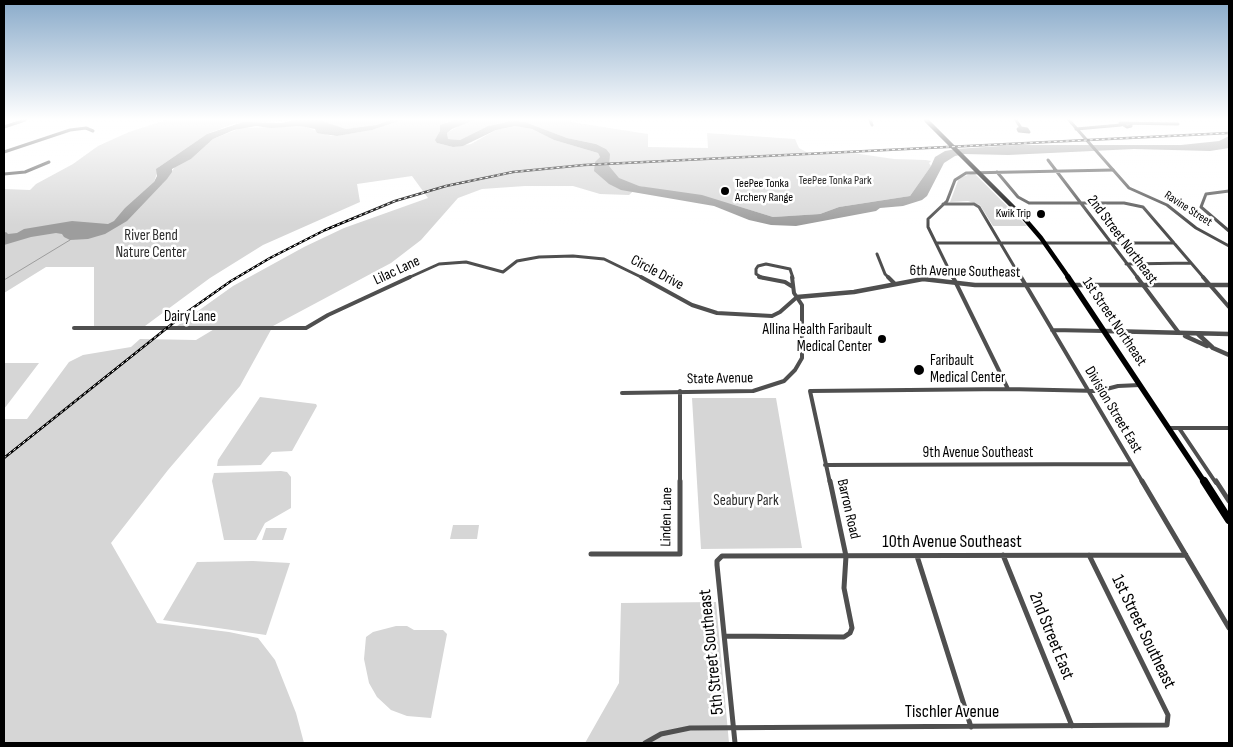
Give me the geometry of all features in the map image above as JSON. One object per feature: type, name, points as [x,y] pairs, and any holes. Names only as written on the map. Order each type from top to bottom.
[{"type":"main road","name":"1st Street Northeast","points":[[961,155],[1026,221],[1044,243],[1105,331],[1229,520]]},
{"type":"street","name":"Ravine Street","points":[[1099,155],[1129,188],[1167,205],[1196,228],[1229,246]]},
{"type":"street","name":"2nd Street Northeast","points":[[1048,160],[1179,333]]},
{"type":"street","points":[[4,174],[25,172],[49,162]]},
{"type":"street","points":[[1112,170],[974,172],[963,174],[954,182],[946,202],[928,219],[928,227],[1008,389],[1088,391],[1140,385]]},
{"type":"street","points":[[997,172],[1018,197],[1026,202],[1037,204],[1131,204],[1143,207],[1229,307]]},
{"type":"street","points":[[1229,191],[1206,194],[1202,203],[1204,211],[1229,231]]},
{"type":"street","name":"Division Street East","points":[[944,204],[976,205],[1026,285],[1229,628]]},
{"type":"street","points":[[936,243],[1174,243]]},
{"type":"street","points":[[876,254],[886,274],[895,284]]},
{"type":"street","name":"Circle Drive","points":[[503,272],[510,265],[527,258],[573,256],[604,259],[617,264],[697,307],[717,313],[772,316],[780,312],[797,296]]},
{"type":"street","name":"Lilac Lane","points":[[306,328],[328,315],[439,264],[466,262],[503,272]]},
{"type":"street","points":[[1126,264],[1191,263]]},
{"type":"street","name":"State Avenue","points":[[622,393],[753,390],[770,387],[790,376],[799,365],[803,350],[802,304],[793,287],[792,272],[786,267],[766,264],[758,266],[756,269],[756,274],[760,278],[785,282],[793,287]]},
{"type":"street","name":"6th Avenue Southeast","points":[[797,296],[854,292],[923,279],[957,283],[1026,285],[1229,285]]},
{"type":"street","name":"Dairy Lane","points":[[74,328],[306,328]]},
{"type":"street","points":[[1052,330],[1229,334]]},
{"type":"street","points":[[1179,333],[1229,355]]},
{"type":"street","points":[[1198,334],[1213,348]]},
{"type":"street","name":"Barron Road","points":[[725,636],[844,637],[850,633],[852,623],[844,588],[846,556],[810,391],[1008,389]]},
{"type":"street","name":"Linden Lane","points":[[591,554],[680,554],[680,391]]},
{"type":"street","points":[[1168,428],[1229,428]]},
{"type":"street","points":[[1180,428],[1229,501]]},
{"type":"street","name":"9th Avenue Southeast","points":[[825,465],[1132,464]]},
{"type":"street","name":"2nd Street East","points":[[1003,555],[1072,726]]},
{"type":"street","name":"1st Street Southeast","points":[[1089,555],[1168,715],[1169,723]]},
{"type":"street","name":"10th Avenue Southeast","points":[[719,558],[722,556],[1186,555]]},
{"type":"street","points":[[917,556],[971,727]]},
{"type":"street","name":"5th Street Southeast","points":[[719,558],[717,565],[735,743]]},
{"type":"street","name":"Tischler Avenue","points":[[645,743],[661,734],[675,730],[734,728],[1163,726],[1169,723]]},
{"type":"green space","name":"River Bend Nature Center","points":[[86,155],[177,155],[159,167],[154,182],[162,184],[175,167],[196,155],[599,155],[600,157],[596,162],[609,161],[607,155],[866,155],[931,161],[929,163],[931,166],[910,196],[839,207],[820,214],[773,217],[734,205],[639,186],[629,195],[600,194],[573,186],[525,186],[482,189],[458,198],[421,240],[391,263],[273,326],[177,326],[233,286],[304,247],[344,228],[428,198],[412,176],[357,184],[360,202],[263,245],[210,278],[145,326],[94,326],[94,267],[46,267],[4,293],[4,189],[30,190],[36,184]]},
{"type":"green space","points":[[974,173],[1027,226],[993,226],[980,205],[968,201],[950,202],[959,178]]},
{"type":"green space","points":[[216,328],[272,328],[240,386],[168,470],[111,543],[157,623],[229,632],[258,638],[275,660],[296,713],[304,743],[4,743],[4,419],[27,419],[69,362],[83,355],[131,347],[140,339],[196,340]]},
{"type":"green space","points":[[4,363],[39,363],[4,409]]},
{"type":"green space","points":[[260,397],[316,404],[317,406],[292,451],[272,452],[261,465],[217,466],[218,460]]},
{"type":"green space","name":"Seabury Park","points":[[692,398],[776,398],[802,548],[701,549]]},
{"type":"green space","points":[[287,472],[291,477],[291,508],[265,523],[256,540],[224,540],[212,481],[214,473]]},
{"type":"green space","points":[[453,525],[479,525],[477,539],[450,539]]},
{"type":"green space","points":[[266,528],[287,528],[283,540],[262,540]]},
{"type":"green space","points":[[253,561],[290,563],[266,635],[163,620],[197,562]]},
{"type":"green space","points":[[716,602],[729,743],[585,743],[619,683],[621,603]]},
{"type":"green space","points":[[396,626],[407,626],[414,630],[443,630],[447,634],[431,718],[407,716],[391,710],[377,697],[369,683],[364,659],[366,637],[373,632]]},
{"type":"shaded area","points":[[177,155],[196,155],[172,169],[167,179],[127,221],[105,234],[88,239],[70,240],[62,234],[56,233],[31,237],[4,245],[4,233],[6,232],[8,234],[17,233],[24,229],[72,221],[108,224],[114,221],[125,208],[154,182],[157,176],[156,169]]},
{"type":"shaded area","points":[[599,155],[610,155],[609,166],[619,178],[639,186],[702,195],[773,217],[820,214],[839,207],[910,196],[935,157],[939,155],[961,155],[944,163],[927,196],[922,200],[903,206],[880,208],[876,211],[796,226],[771,225],[749,220],[714,206],[621,190],[609,184],[594,171],[595,162],[600,157]]},
{"type":"waterway","points":[[4,280],[70,240]]},
{"type":"railway","points":[[4,458],[187,312],[231,281],[270,258],[325,230],[395,201],[446,186],[513,172],[584,165],[788,155]]},
{"type":"place","name":"TeePee Tonka Archery Range","points":[[725,191]]},
{"type":"place","name":"Kwik Trip","points":[[1041,214]]},
{"type":"place","name":"Allina Health Faribault Medical Center","points":[[882,339]]},
{"type":"place","name":"Faribault Medical Center","points":[[919,370]]},
{"type":"park label","name":"TeePee Tonka Park","points":[[835,181]]}]
